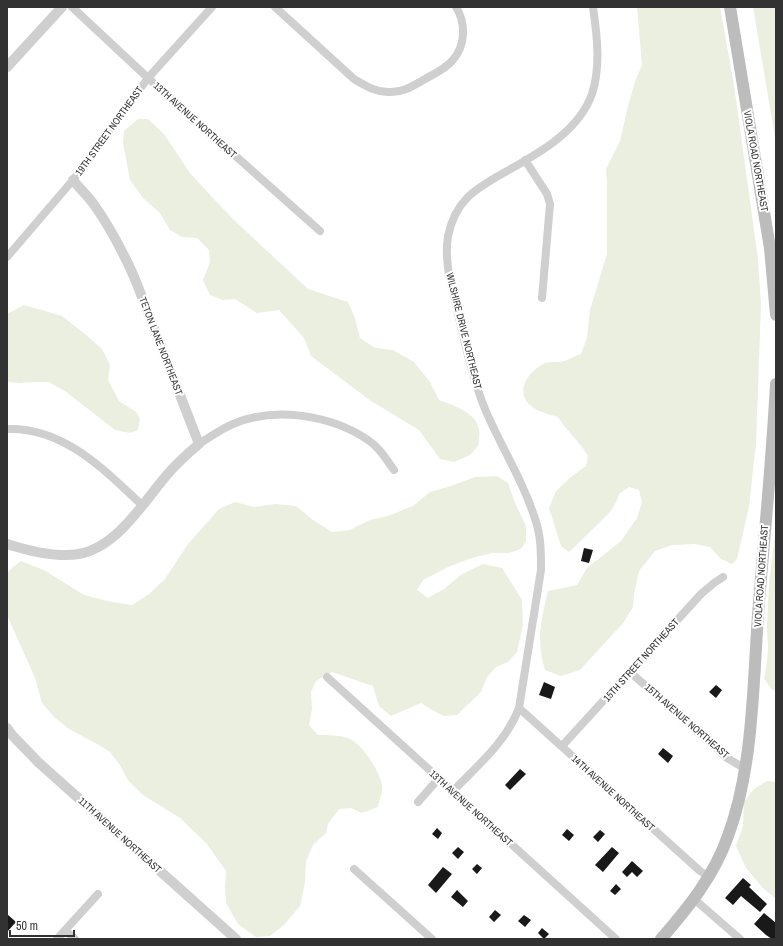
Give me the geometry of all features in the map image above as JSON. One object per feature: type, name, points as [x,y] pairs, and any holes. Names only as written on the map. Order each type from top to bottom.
[{"type":"main road","name":"VIOLA ROAD NORTHEAST","points":[[730,7],[770,248],[776,315]]},
{"type":"main road","name":"VIOLA ROAD NORTHEAST","points":[[661,939],[694,898],[708,877],[723,849],[736,810],[750,728],[776,384]]},
{"type":"street","points":[[7,67],[62,7]]},
{"type":"street","name":"13TH AVENUE NORTHEAST","points":[[72,7],[148,78],[320,231]]},
{"type":"street","name":"19TH STREET NORTHEAST","points":[[7,257],[73,180],[148,78],[212,7]]},
{"type":"street","points":[[275,7],[354,78],[366,86],[389,92],[404,91],[444,68],[453,60],[459,51],[463,40],[464,26],[456,7]]},
{"type":"street","name":"WILSHIRE DRIVE NORTHEAST","points":[[519,708],[540,582],[541,548],[536,521],[521,484],[486,411],[471,369],[450,280],[447,250],[448,235],[453,219],[467,198],[493,179],[525,160],[557,138],[584,110],[592,94],[596,74],[597,36],[593,7]]},
{"type":"street","points":[[525,160],[547,194],[550,204],[542,298]]},
{"type":"street","name":"TETON LANE NORTHEAST","points":[[73,180],[98,210],[136,279],[199,444]]},
{"type":"street","points":[[7,544],[31,551],[62,554],[79,554],[93,549],[120,531],[182,459],[199,444],[234,423],[257,417],[282,414],[315,417],[349,429],[369,440],[381,451],[394,470]]},
{"type":"street","points":[[7,429],[42,434],[56,438],[69,445],[99,465],[142,505]]},
{"type":"street","name":"15TH STREET NORTHEAST","points":[[562,746],[701,594],[723,577]]},
{"type":"street","name":"15TH AVENUE NORTHEAST","points":[[630,672],[727,758],[744,768]]},
{"type":"street","name":"13TH AVENUE NORTHEAST","points":[[327,677],[616,939]]},
{"type":"street","points":[[454,791],[502,739],[514,721],[519,708]]},
{"type":"street","name":"14TH AVENUE NORTHEAST","points":[[519,708],[708,877]]},
{"type":"street","name":"11TH AVENUE NORTHEAST","points":[[7,728],[38,762],[236,939]]},
{"type":"street","points":[[418,802],[439,778]]},
{"type":"street","points":[[354,869],[432,939]]},
{"type":"street","points":[[57,939],[98,894]]},
{"type":"street","points":[[694,898],[740,939]]},
{"type":"street","points":[[65,930],[75,939]]},
{"type":"green space","points":[[637,7],[720,7],[734,85],[758,259],[761,304],[756,443],[749,507],[737,559],[732,564],[721,559],[710,547],[695,544],[672,545],[655,551],[639,571],[633,607],[623,623],[580,670],[561,676],[545,670],[542,659],[540,630],[548,591],[577,585],[587,568],[621,541],[637,518],[642,502],[639,490],[629,487],[619,494],[615,505],[606,516],[569,552],[561,546],[549,508],[556,491],[586,466],[588,456],[558,417],[533,408],[527,402],[523,391],[524,385],[530,374],[545,363],[562,362],[581,354],[587,338],[590,310],[607,254],[606,169],[620,141],[629,102],[642,65]]},
{"type":"green space","points":[[753,7],[776,7],[776,143]]},
{"type":"green space","points":[[138,119],[148,119],[164,134],[190,173],[212,197],[235,221],[308,289],[348,302],[355,318],[360,338],[375,348],[393,350],[414,362],[430,382],[439,400],[464,410],[474,419],[479,430],[479,438],[478,446],[470,455],[454,462],[440,459],[419,430],[371,401],[311,356],[304,338],[279,310],[257,313],[235,299],[223,300],[210,295],[203,280],[210,262],[209,250],[197,238],[182,237],[170,230],[160,213],[143,198],[130,180],[123,143],[124,131]]},
{"type":"green space","points":[[24,305],[62,316],[102,349],[110,365],[108,380],[119,401],[136,412],[140,419],[138,430],[130,433],[115,430],[65,391],[49,382],[7,382],[7,314]]},
{"type":"green space","points":[[497,476],[508,483],[515,503],[526,526],[526,541],[521,549],[509,553],[492,553],[472,558],[448,567],[423,580],[417,590],[428,598],[444,589],[462,574],[483,564],[502,568],[522,600],[523,624],[517,652],[508,662],[496,667],[487,677],[481,692],[457,715],[444,716],[421,703],[391,716],[379,706],[373,686],[332,672],[316,681],[311,692],[312,709],[309,725],[318,735],[349,738],[361,748],[375,767],[381,781],[382,788],[378,807],[362,813],[351,808],[339,809],[328,824],[326,833],[313,845],[306,861],[305,882],[300,906],[284,925],[270,936],[256,937],[238,924],[226,903],[226,871],[207,844],[180,818],[143,795],[128,780],[120,765],[110,752],[69,729],[54,717],[42,703],[35,678],[7,615],[7,573],[21,561],[44,570],[84,595],[132,605],[149,594],[165,579],[188,544],[219,509],[235,502],[254,507],[275,504],[296,506],[313,520],[332,532],[350,530],[370,520],[388,516],[413,506],[430,492],[475,477]]},
{"type":"green space","points":[[776,527],[776,691],[771,689],[764,678],[768,647],[767,627],[769,583]]},
{"type":"green space","points":[[767,781],[776,782],[776,899],[762,887],[746,868],[736,846],[743,826],[744,802],[754,789]]},
{"type":"building","points":[[584,548],[593,550],[589,563],[581,561]]},
{"type":"building","points":[[544,682],[555,687],[551,699],[539,695]]},
{"type":"building","points":[[716,685],[722,690],[716,698],[709,692]]},
{"type":"building","points":[[663,748],[673,756],[668,763],[658,754]]},
{"type":"building","points":[[520,769],[526,774],[510,790],[505,785]]},
{"type":"building","points":[[437,828],[442,833],[438,839],[432,834]]},
{"type":"building","points":[[567,829],[574,835],[569,841],[562,835]]},
{"type":"building","points":[[600,830],[605,834],[598,842],[593,837]]},
{"type":"building","points":[[458,847],[464,852],[458,859],[452,853]]},
{"type":"building","points":[[612,847],[619,853],[603,872],[595,865]]},
{"type":"building","points":[[632,861],[643,871],[637,877],[632,872],[627,877],[622,872]]},
{"type":"building","points":[[477,864],[482,868],[477,874],[472,869]]},
{"type":"building","points":[[443,867],[452,874],[436,893],[428,885]]},
{"type":"building","points":[[743,878],[751,885],[749,887],[767,904],[760,912],[741,896],[733,905],[725,898]]},
{"type":"building","points":[[616,884],[621,889],[615,895],[610,891]]},
{"type":"building","points":[[457,890],[468,901],[463,907],[451,897]]},
{"type":"building","points":[[495,910],[501,915],[494,922],[489,917]]},
{"type":"building","points":[[764,913],[776,923],[776,939],[772,939],[766,935],[754,924]]},
{"type":"building","points":[[7,914],[16,922],[7,932]]},
{"type":"building","points":[[524,915],[531,920],[525,927],[518,921]]},
{"type":"building","points":[[542,928],[549,934],[544,939],[538,933]]}]
